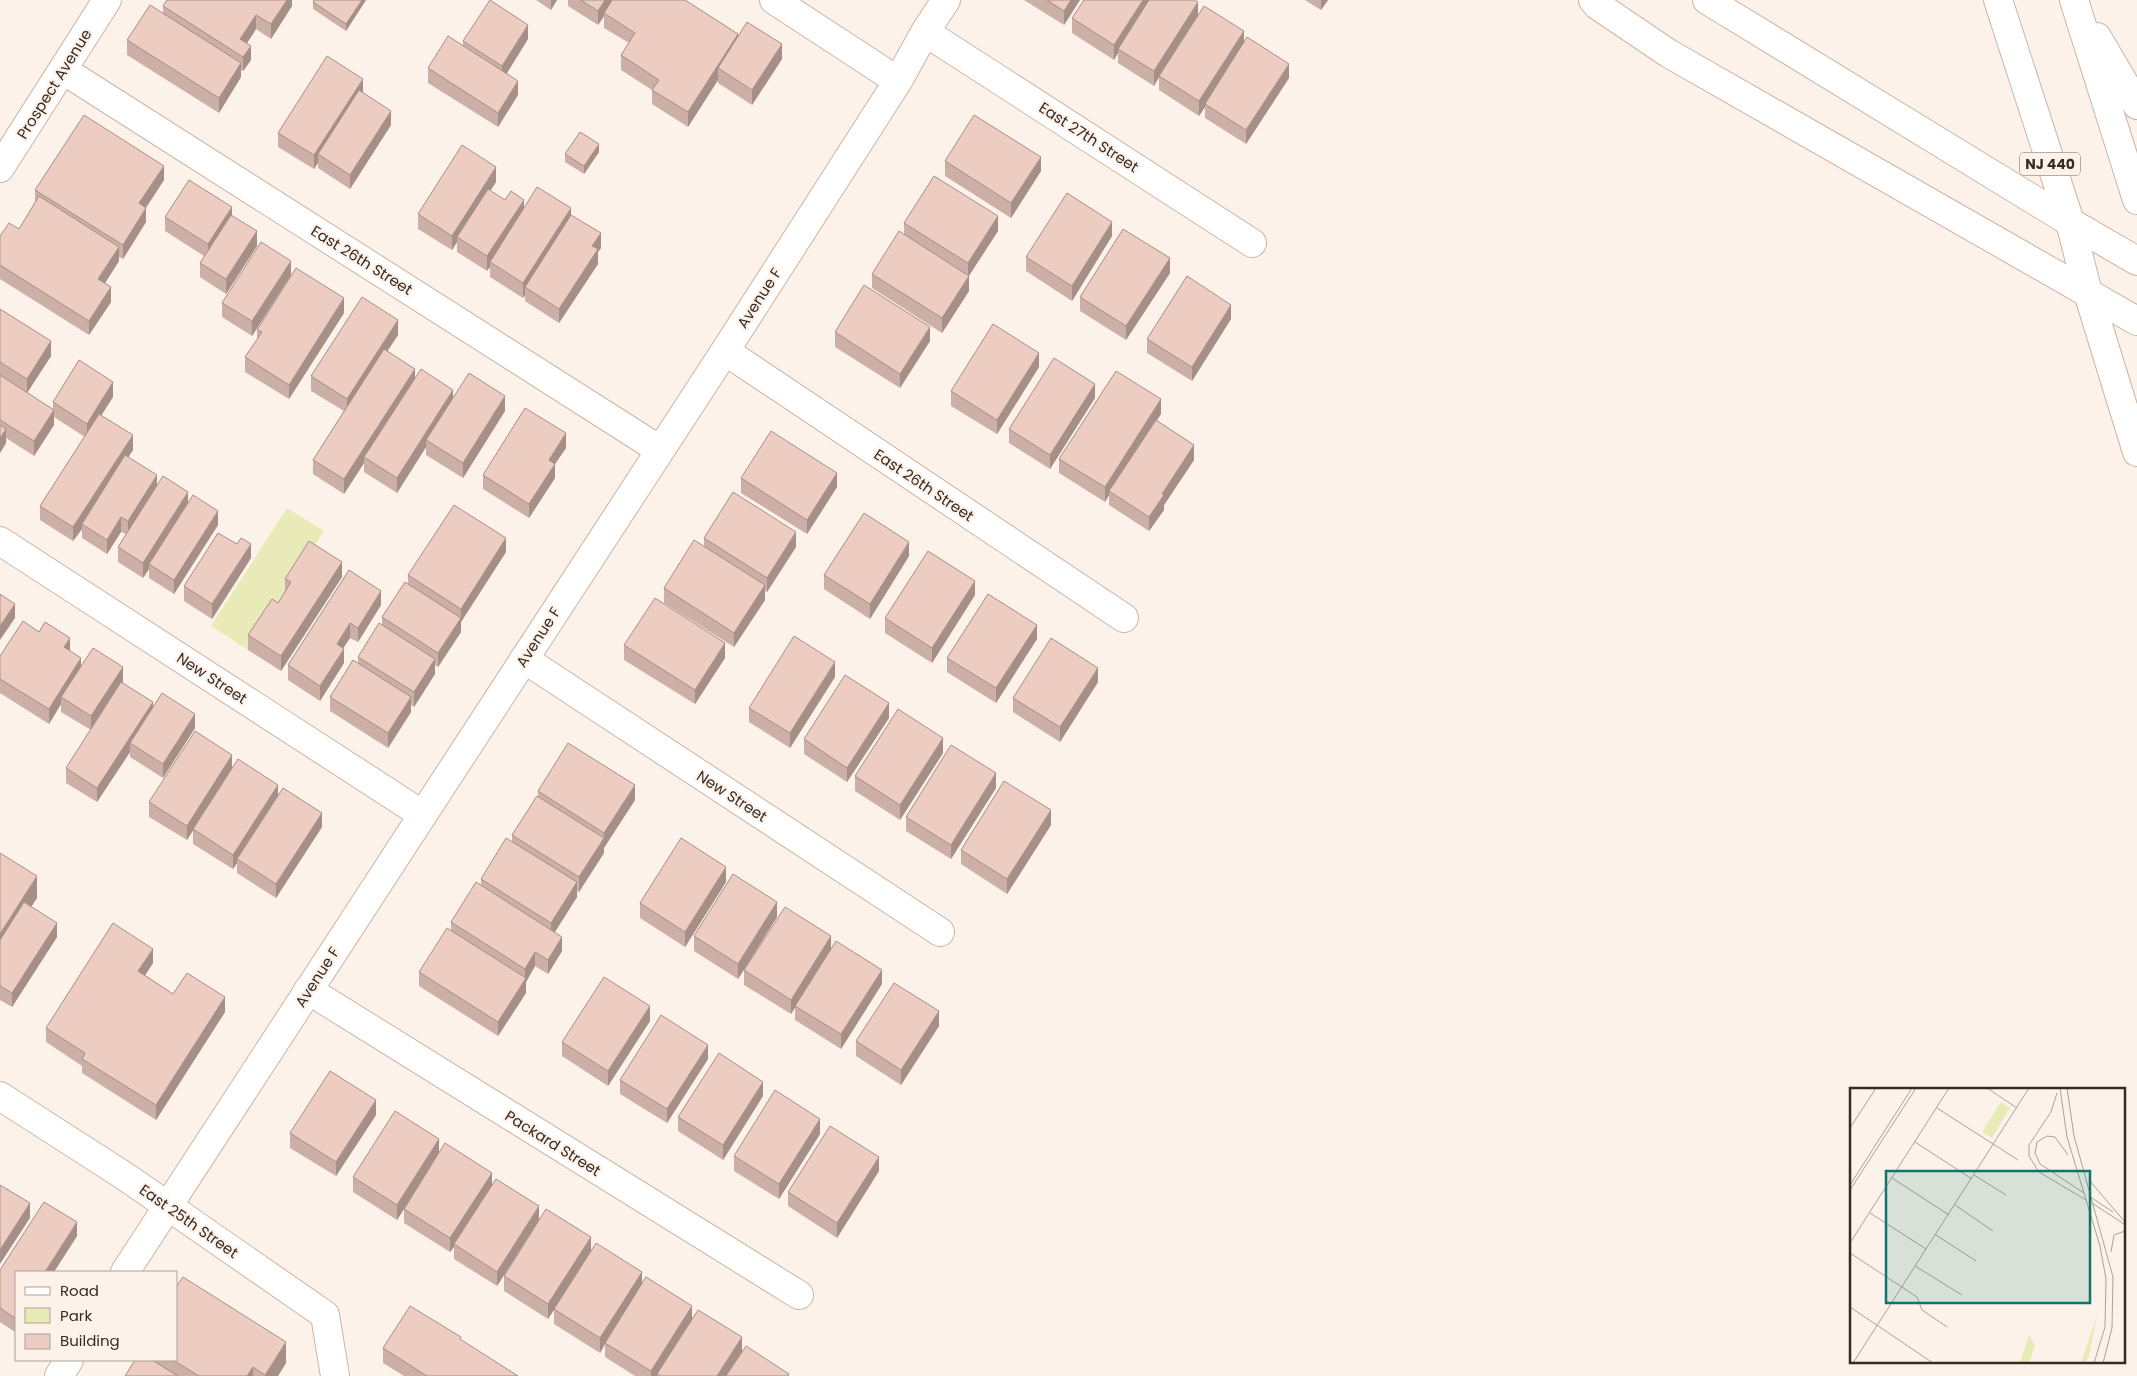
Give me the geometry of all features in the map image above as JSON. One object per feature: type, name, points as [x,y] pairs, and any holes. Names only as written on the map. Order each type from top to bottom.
[{"type":"main road","name":"Prospect Avenue","points":[[0,168],[107,0]]},
{"type":"main road","points":[[774,0],[898,81]]},
{"type":"main road","name":"Avenue F","points":[[126,1271],[724,351],[898,81],[925,32],[946,0]]},
{"type":"main road","points":[[1593,0],[1597,5],[1668,53],[2137,321]]},
{"type":"main road","points":[[1706,0],[2137,261]]},
{"type":"main road","points":[[1981,0],[2031,106]]},
{"type":"main road","name":"NJ 440","points":[[1998,0],[2070,222],[2088,293],[2137,452]]},
{"type":"main road","points":[[2074,0],[2137,200]]},
{"type":"main road","points":[[2081,0],[2093,31],[2137,105]]},
{"type":"main road","name":"East 27th Street","points":[[925,32],[1252,243]]},
{"type":"main road","name":"East 26th Street","points":[[63,70],[660,450]]},
{"type":"main road","name":"East 26th Street","points":[[724,351],[1124,618]]},
{"type":"main road","name":"New Street","points":[[0,542],[423,815]]},
{"type":"main road","name":"New Street","points":[[524,659],[940,932]]},
{"type":"main road","name":"Packard Street","points":[[308,990],[799,1295]]},
{"type":"main road","name":"East 25th Street","points":[[0,1096],[168,1206],[325,1315],[335,1376]]},
{"type":"main road","points":[[59,1376],[68,1361]]},
{"type":"green space","points":[[287,508],[324,531],[248,650],[211,626]]},
{"type":"building","points":[[167,0],[287,0],[271,24],[256,15],[240,39],[251,46],[243,57],[163,6]]},
{"type":"building","points":[[314,0],[362,0],[346,24],[313,2]]},
{"type":"building","points":[[490,0],[528,25],[502,66],[463,41]]},
{"type":"building","points":[[581,0],[605,0],[598,11]]},
{"type":"building","points":[[612,0],[685,0],[738,34],[688,112],[652,90],[659,80],[621,55],[635,33],[604,13]]},
{"type":"building","points":[[1047,0],[1071,0],[1064,11]]},
{"type":"building","points":[[1084,0],[1143,0],[1114,45],[1072,18]]},
{"type":"building","points":[[1149,0],[1194,0],[1198,2],[1154,71],[1118,49]]},
{"type":"building","points":[[150,5],[241,63],[219,98],[127,40]]},
{"type":"building","points":[[1204,6],[1244,31],[1199,101],[1159,76]]},
{"type":"building","points":[[747,22],[782,44],[752,90],[718,68]]},
{"type":"building","points":[[448,36],[518,81],[498,113],[428,68]]},
{"type":"building","points":[[1247,37],[1289,64],[1246,130],[1205,104]]},
{"type":"building","points":[[327,56],[363,79],[314,155],[278,133]]},
{"type":"building","points":[[359,90],[391,111],[350,175],[318,154]]},
{"type":"building","points":[[84,115],[164,166],[139,203],[146,208],[123,245],[35,190]]},
{"type":"building","points":[[974,115],[1041,157],[1011,203],[945,161]]},
{"type":"building","points":[[580,132],[599,144],[584,166],[565,154]]},
{"type":"building","points":[[462,145],[496,167],[452,236],[418,214]]},
{"type":"building","points":[[934,176],[998,216],[968,263],[904,223]]},
{"type":"building","points":[[189,180],[232,207],[208,244],[165,217]]},
{"type":"building","points":[[537,187],[571,208],[523,283],[490,262]]},
{"type":"building","points":[[488,189],[505,200],[511,191],[524,200],[487,256],[457,237]]},
{"type":"building","points":[[1067,193],[1112,222],[1072,286],[1026,257]]},
{"type":"building","points":[[39,196],[119,247],[98,279],[111,287],[89,321],[0,265],[0,236],[9,223],[19,229]]},
{"type":"building","points":[[231,215],[257,231],[226,279],[200,263]]},
{"type":"building","points":[[571,215],[601,233],[592,246],[598,249],[559,309],[525,287]]},
{"type":"building","points":[[1123,229],[1170,258],[1126,326],[1080,297]]},
{"type":"building","points":[[899,231],[969,276],[942,318],[872,274]]},
{"type":"building","points":[[261,242],[291,261],[252,321],[222,303]]},
{"type":"building","points":[[296,268],[344,298],[289,385],[245,357],[262,332],[257,330]]},
{"type":"building","points":[[1187,276],[1231,305],[1192,367],[1147,339]]},
{"type":"building","points":[[864,285],[930,327],[900,374],[835,332]]},
{"type":"building","points":[[362,297],[398,320],[347,399],[311,376]]},
{"type":"building","points":[[0,309],[51,341],[27,379],[0,362]]},
{"type":"building","points":[[993,324],[1039,353],[997,420],[951,391]]},
{"type":"building","points":[[384,349],[415,369],[344,479],[313,460]]},
{"type":"building","points":[[1054,358],[1095,384],[1050,455],[1009,429]]},
{"type":"building","points":[[79,360],[113,382],[87,424],[53,402]]},
{"type":"building","points":[[421,369],[453,390],[397,478],[364,457]]},
{"type":"building","points":[[1116,371],[1161,399],[1105,487],[1059,459]]},
{"type":"building","points":[[469,373],[505,396],[463,463],[426,440]]},
{"type":"building","points":[[0,375],[54,410],[34,441],[0,420]]},
{"type":"building","points":[[525,408],[566,433],[549,460],[555,464],[529,504],[483,475]]},
{"type":"building","points":[[99,414],[133,435],[73,527],[40,506]]},
{"type":"building","points":[[1156,420],[1194,445],[1149,517],[1109,491]]},
{"type":"building","points":[[0,425],[6,429],[0,438]]},
{"type":"building","points":[[771,431],[837,473],[807,520],[741,478]]},
{"type":"building","points":[[125,455],[157,475],[128,521],[121,517],[107,540],[82,524]]},
{"type":"building","points":[[163,476],[188,492],[143,563],[118,547]]},
{"type":"building","points":[[733,492],[796,532],[767,578],[704,538]]},
{"type":"building","points":[[193,495],[218,511],[174,580],[149,564]]},
{"type":"building","points":[[454,505],[506,538],[461,609],[408,575]]},
{"type":"building","points":[[864,513],[909,542],[870,604],[824,575]]},
{"type":"building","points":[[218,533],[237,544],[241,538],[251,544],[212,604],[184,586]]},
{"type":"building","points":[[694,540],[765,585],[734,633],[664,588]]},
{"type":"building","points":[[309,541],[342,562],[281,656],[248,635],[272,599],[278,603],[291,582],[285,579]]},
{"type":"building","points":[[928,551],[975,581],[932,648],[885,618]]},
{"type":"building","points":[[349,570],[381,591],[358,628],[350,623],[337,644],[344,649],[320,686],[288,665]]},
{"type":"building","points":[[405,582],[461,618],[438,653],[382,617]]},
{"type":"building","points":[[0,594],[15,604],[0,626]]},
{"type":"building","points":[[988,594],[1037,625],[996,688],[947,658]]},
{"type":"building","points":[[655,598],[725,643],[695,690],[624,645]]},
{"type":"building","points":[[23,621],[39,632],[45,622],[70,638],[64,647],[81,658],[49,709],[0,679],[0,656]]},
{"type":"building","points":[[379,623],[435,659],[414,692],[358,657]]},
{"type":"building","points":[[794,636],[835,662],[790,733],[749,708]]},
{"type":"building","points":[[1051,638],[1098,668],[1060,727],[1013,698]]},
{"type":"building","points":[[93,648],[123,667],[91,716],[61,697]]},
{"type":"building","points":[[353,660],[411,697],[388,733],[330,697]]},
{"type":"building","points":[[845,675],[889,703],[847,768],[804,739]]},
{"type":"building","points":[[121,682],[153,702],[97,788],[66,768]]},
{"type":"building","points":[[162,693],[195,714],[163,764],[130,743]]},
{"type":"building","points":[[898,709],[943,738],[900,805],[855,776]]},
{"type":"building","points":[[195,731],[232,755],[187,826],[149,802]]},
{"type":"building","points":[[568,743],[635,785],[604,833],[538,791]]},
{"type":"building","points":[[951,745],[996,773],[951,845],[906,817]]},
{"type":"building","points":[[238,759],[278,785],[233,855],[193,829]]},
{"type":"building","points":[[1004,781],[1051,810],[1007,879],[961,850]]},
{"type":"building","points":[[283,788],[322,813],[276,884],[237,859]]},
{"type":"building","points":[[537,796],[604,838],[579,877],[512,835]]},
{"type":"building","points":[[506,838],[577,882],[551,923],[481,879]]},
{"type":"building","points":[[681,838],[726,867],[685,932],[640,903]]},
{"type":"building","points":[[0,853],[37,876],[0,934]]},
{"type":"building","points":[[733,874],[777,902],[738,964],[694,936]]},
{"type":"building","points":[[476,882],[562,937],[548,960],[535,952],[525,969],[451,922]]},
{"type":"building","points":[[24,902],[57,923],[12,993],[0,986],[0,940]]},
{"type":"building","points":[[785,907],[831,936],[791,1000],[744,970]]},
{"type":"building","points":[[113,923],[153,949],[138,971],[173,994],[187,973],[225,997],[156,1105],[82,1059],[85,1053],[46,1028]]},
{"type":"building","points":[[447,928],[526,978],[498,1022],[419,972]]},
{"type":"building","points":[[836,941],[882,970],[841,1034],[795,1006]]},
{"type":"building","points":[[604,977],[650,1006],[608,1071],[562,1042]]},
{"type":"building","points":[[894,983],[939,1011],[901,1070],[856,1041]]},
{"type":"building","points":[[661,1015],[708,1045],[667,1109],[620,1080]]},
{"type":"building","points":[[719,1053],[763,1082],[723,1145],[678,1117]]},
{"type":"building","points":[[330,1071],[376,1100],[336,1162],[290,1133]]},
{"type":"building","points":[[775,1090],[820,1119],[779,1184],[734,1156]]},
{"type":"building","points":[[395,1111],[439,1139],[397,1205],[353,1177]]},
{"type":"building","points":[[830,1126],[879,1157],[837,1223],[788,1192]]},
{"type":"building","points":[[445,1143],[492,1173],[450,1238],[404,1209]]},
{"type":"building","points":[[496,1179],[539,1206],[497,1272],[454,1244]]},
{"type":"building","points":[[0,1185],[30,1203],[0,1250]]},
{"type":"building","points":[[44,1202],[77,1222],[46,1271],[15,1271],[15,1318],[0,1308],[0,1270]]},
{"type":"building","points":[[546,1209],[591,1237],[548,1304],[504,1276]]},
{"type":"building","points":[[596,1243],[642,1272],[600,1338],[554,1309]]},
{"type":"building","points":[[183,1277],[286,1342],[265,1375],[253,1367],[247,1376],[199,1376],[175,1361],[178,1361],[178,1284]]},
{"type":"building","points":[[646,1277],[692,1306],[651,1371],[605,1343]]},
{"type":"building","points":[[410,1306],[461,1337],[460,1339],[518,1376],[427,1376],[383,1348]]},
{"type":"building","points":[[698,1310],[742,1337],[717,1376],[661,1376],[657,1374]]},
{"type":"building","points":[[746,1346],[789,1374],[788,1376],[726,1376]]},
{"type":"building","points":[[134,1361],[154,1361],[178,1376],[125,1376]]}]
